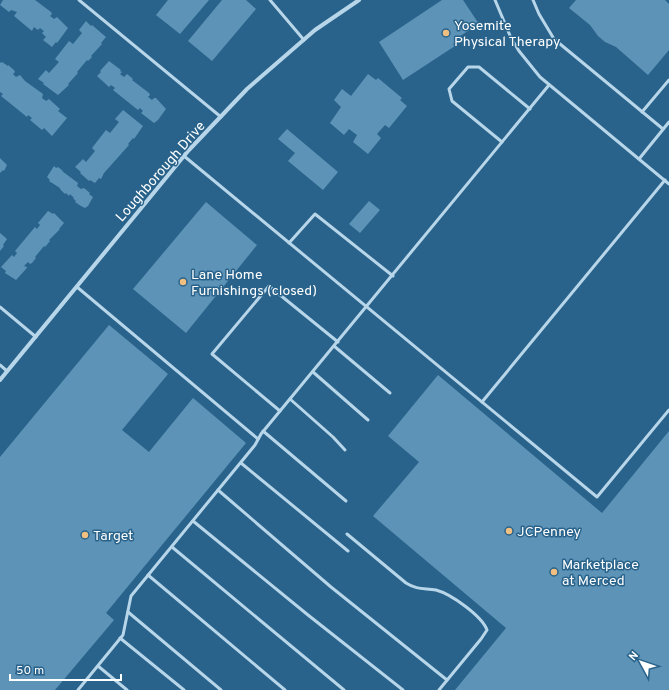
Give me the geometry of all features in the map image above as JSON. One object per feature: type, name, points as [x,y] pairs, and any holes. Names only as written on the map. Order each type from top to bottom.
[{"type":"street","name":"Loughborough Drive","points":[[0,380],[184,156],[247,89],[315,30],[359,0]]},
{"type":"lane","points":[[80,0],[221,117]]},
{"type":"lane","points":[[270,0],[304,40]]},
{"type":"lane","points":[[495,0],[508,32],[519,51],[540,77],[669,184]]},
{"type":"lane","points":[[533,0],[539,14],[554,39],[663,129]]},
{"type":"lane","points":[[502,142],[452,101],[449,89],[468,67],[480,67],[530,108]]},
{"type":"lane","points":[[642,112],[669,80]]},
{"type":"lane","points":[[78,690],[123,635],[131,596],[241,463],[280,411],[549,85]]},
{"type":"lane","points":[[639,159],[669,122]]},
{"type":"lane","points":[[184,156],[597,497],[669,410]]},
{"type":"lane","points":[[482,402],[665,180]]},
{"type":"lane","points":[[289,243],[315,214],[392,276]]},
{"type":"lane","points":[[77,286],[258,439]]},
{"type":"lane","points":[[280,411],[212,354],[269,286],[338,342]]},
{"type":"lane","points":[[0,307],[36,337]]},
{"type":"lane","points":[[334,346],[390,393]]},
{"type":"lane","points":[[0,365],[7,371]]},
{"type":"lane","points":[[313,372],[368,420]]},
{"type":"lane","points":[[290,399],[345,450]]},
{"type":"lane","points":[[263,432],[346,502]]},
{"type":"lane","points":[[241,463],[348,551]]},
{"type":"lane","points":[[218,490],[331,587],[447,680]]},
{"type":"lane","points":[[193,521],[403,690]]},
{"type":"lane","points":[[347,534],[413,588],[436,590],[448,595],[460,602],[484,623],[487,630],[439,690]]},
{"type":"lane","points":[[172,547],[344,690]]},
{"type":"lane","points":[[148,575],[285,690]]},
{"type":"lane","points":[[128,612],[221,690]]},
{"type":"lane","points":[[120,638],[184,690]]},
{"type":"lane","points":[[98,666],[127,690]]},
{"type":"building","points":[[3,0],[35,0],[51,12],[52,14],[50,16],[54,19],[57,17],[68,28],[57,43],[56,42],[52,47],[43,40],[46,37],[42,33],[44,31],[40,28],[38,30],[34,27],[32,31],[14,16],[17,12],[11,10],[9,12],[0,5]]},
{"type":"building","points":[[168,0],[209,0],[180,34],[156,15]]},
{"type":"building","points":[[222,0],[246,0],[256,9],[212,61],[188,41]]},
{"type":"building","points":[[442,0],[463,0],[479,24],[457,38],[458,40],[453,44],[455,46],[403,80],[379,42]]},
{"type":"building","points":[[576,0],[665,0],[669,4],[669,50],[648,75],[616,47],[605,42],[598,36],[590,25],[569,8]]},
{"type":"building","points":[[86,21],[106,37],[91,56],[92,57],[88,61],[87,60],[77,72],[78,73],[68,84],[69,85],[58,95],[38,79],[46,70],[49,73],[59,62],[55,59],[69,41],[73,44],[82,33],[79,30]]},
{"type":"building","points":[[109,61],[121,70],[120,71],[122,72],[120,74],[124,77],[127,74],[133,79],[132,80],[149,93],[150,95],[148,97],[152,100],[156,98],[166,109],[158,120],[154,123],[141,113],[143,111],[140,108],[138,110],[113,90],[115,88],[111,85],[109,87],[97,76]]},
{"type":"building","points":[[0,62],[8,65],[14,70],[15,72],[13,74],[16,77],[20,75],[25,81],[43,94],[42,98],[46,101],[49,99],[60,109],[58,111],[67,118],[52,136],[44,128],[42,130],[30,120],[32,118],[28,115],[27,117],[1,96],[3,94],[0,92]]},
{"type":"building","points":[[368,74],[376,80],[378,78],[402,98],[400,100],[407,106],[389,128],[385,125],[377,134],[381,138],[368,154],[353,142],[357,135],[349,129],[344,135],[330,123],[341,107],[334,100],[342,89],[351,96]]},
{"type":"building","points":[[123,110],[143,126],[134,139],[133,138],[128,144],[129,145],[104,173],[101,179],[99,178],[95,183],[90,180],[89,181],[75,167],[83,159],[86,162],[95,151],[92,148],[106,130],[110,133],[119,122],[115,119]]},
{"type":"building","points":[[287,129],[338,172],[323,190],[288,161],[295,153],[278,139]]},
{"type":"building","points":[[0,158],[7,165],[4,171],[3,170],[0,173]]},
{"type":"building","points":[[54,166],[56,168],[58,167],[78,183],[77,186],[81,189],[84,188],[90,193],[89,194],[93,197],[88,206],[85,208],[81,206],[75,202],[76,201],[70,194],[69,196],[66,193],[65,194],[60,188],[49,181],[50,180],[47,177]]},
{"type":"building","points":[[369,201],[380,210],[360,233],[349,224]]},
{"type":"building","name":"Lane Home Furnishings (closed)","points":[[206,202],[257,245],[186,333],[133,289]]},
{"type":"building","points":[[48,211],[53,214],[54,213],[64,223],[35,257],[36,258],[32,263],[30,264],[28,262],[24,266],[27,267],[26,269],[16,280],[5,273],[6,271],[1,267],[12,255],[14,257],[17,253],[15,251],[35,227],[37,229],[40,225],[38,223]]},
{"type":"building","points":[[0,233],[7,239],[0,251]]},
{"type":"building","name":"Target","points":[[109,325],[168,374],[122,430],[149,452],[193,398],[246,443],[106,613],[114,620],[55,690],[0,690],[0,457]]},
{"type":"building","name":"Marketplace at Merced","points":[[438,375],[602,513],[669,431],[669,690],[455,690],[506,628],[373,516],[419,462],[388,436]]},
{"type":"place","name":"Yosemite Physical Therapy","points":[[446,33]]},
{"type":"place","name":"Lane Home Furnishings (closed)","points":[[183,282]]},
{"type":"place","name":"JCPenney","points":[[509,531]]},
{"type":"place","name":"Target","points":[[85,535]]},
{"type":"place","name":"Marketplace at Merced","points":[[554,572]]}]
